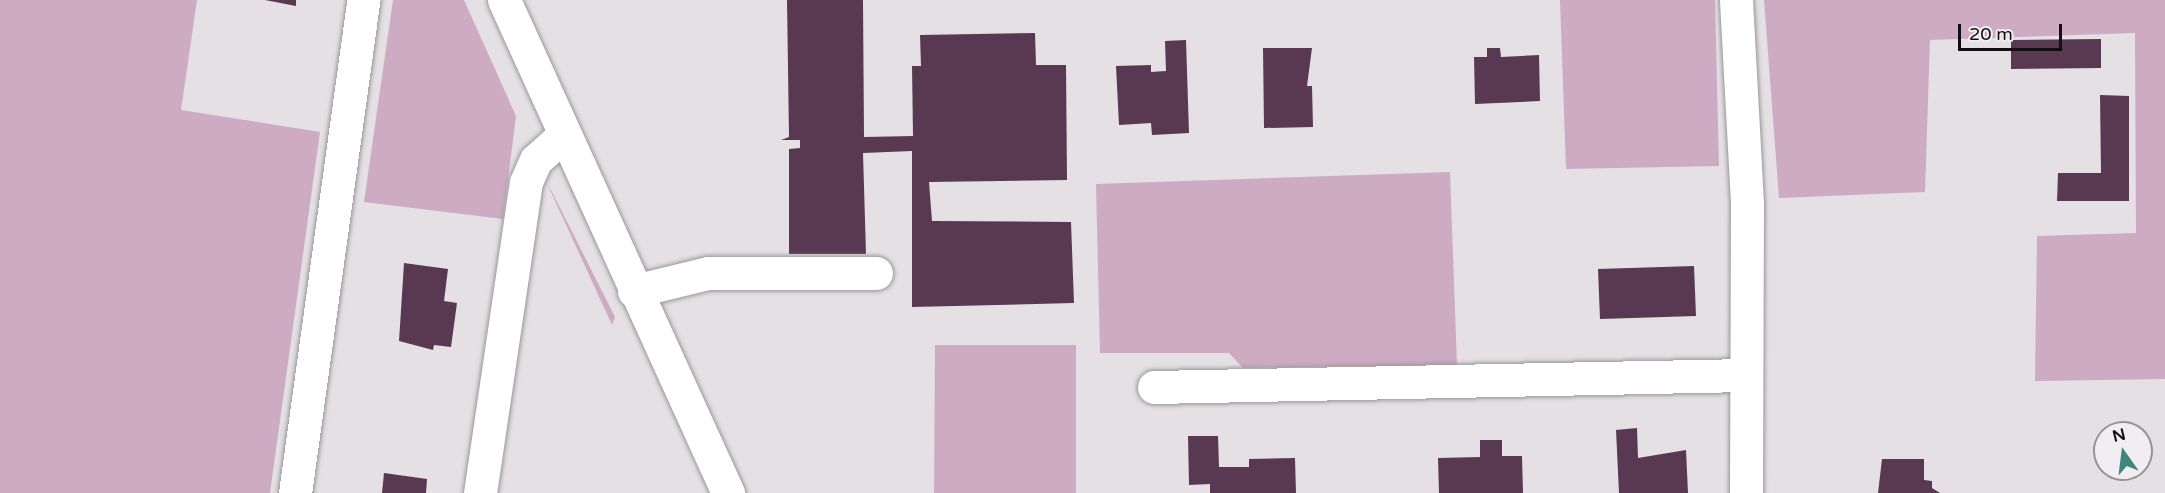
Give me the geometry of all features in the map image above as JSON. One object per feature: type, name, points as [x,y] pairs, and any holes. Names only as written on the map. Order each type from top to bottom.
[{"type":"street","points":[[295,493],[363,0]]},
{"type":"street","points":[[504,0],[634,291],[728,493]]},
{"type":"street","points":[[1736,0],[1747,204],[1746,493]]},
{"type":"street","points":[[480,493],[523,192],[536,160],[564,135]]},
{"type":"street","points":[[634,291],[698,274],[876,273]]},
{"type":"street","points":[[1154,387],[1745,375]]},
{"type":"shaded area","points":[[0,0],[197,0],[181,110],[320,132],[270,493],[0,493]]},
{"type":"shaded area","points":[[393,0],[464,0],[516,116],[503,219],[364,202]]},
{"type":"shaded area","points":[[1560,0],[1715,0],[1719,166],[1566,169]]},
{"type":"shaded area","points":[[1764,0],[2165,0],[2165,379],[2035,381],[2037,236],[2136,233],[2135,33],[1930,40],[1925,192],[1779,198]]},
{"type":"shaded area","points":[[1450,172],[1457,365],[1243,368],[1229,353],[1100,353],[1096,184]]},
{"type":"shaded area","points":[[548,184],[615,317],[612,325],[551,192]]},
{"type":"shaded area","points":[[935,345],[1076,345],[1076,493],[934,493]]},
{"type":"building","points":[[265,0],[296,0],[296,6]]},
{"type":"building","points":[[787,0],[863,0],[864,137],[913,136],[912,66],[921,66],[920,35],[1035,33],[1036,65],[1066,65],[1067,180],[929,182],[932,221],[1071,222],[1074,303],[912,307],[912,151],[863,153],[866,254],[789,254],[789,149],[800,148],[800,140],[781,140],[789,137]]},
{"type":"building","points":[[2101,39],[2101,68],[2011,69],[2011,40]]},
{"type":"building","points":[[1186,40],[1189,133],[1152,135],[1151,123],[1119,125],[1116,66],[1151,65],[1151,72],[1166,71],[1165,41]]},
{"type":"building","points":[[1263,48],[1312,48],[1307,86],[1312,86],[1313,127],[1264,128]]},
{"type":"building","points":[[1487,48],[1500,48],[1501,57],[1539,55],[1540,101],[1475,104],[1474,57],[1487,57]]},
{"type":"building","points":[[2100,95],[2129,96],[2129,201],[2057,201],[2058,173],[2101,173]]},
{"type":"building","points":[[404,263],[448,269],[444,301],[457,303],[451,347],[434,345],[433,350],[399,341]]},
{"type":"building","points":[[1694,266],[1696,316],[1600,319],[1598,269]]},
{"type":"building","points":[[1637,428],[1638,458],[1686,450],[1688,493],[1619,493],[1616,430]]},
{"type":"building","points":[[1188,436],[1218,436],[1219,467],[1249,467],[1249,459],[1295,458],[1296,493],[1210,493],[1210,484],[1189,485]]},
{"type":"building","points":[[1480,440],[1502,440],[1502,456],[1522,456],[1523,493],[1439,493],[1438,458],[1480,457]]},
{"type":"building","points":[[1882,459],[1924,459],[1924,480],[1932,481],[1932,488],[1940,493],[1878,493]]},
{"type":"building","points":[[384,473],[427,479],[426,493],[382,493]]}]
